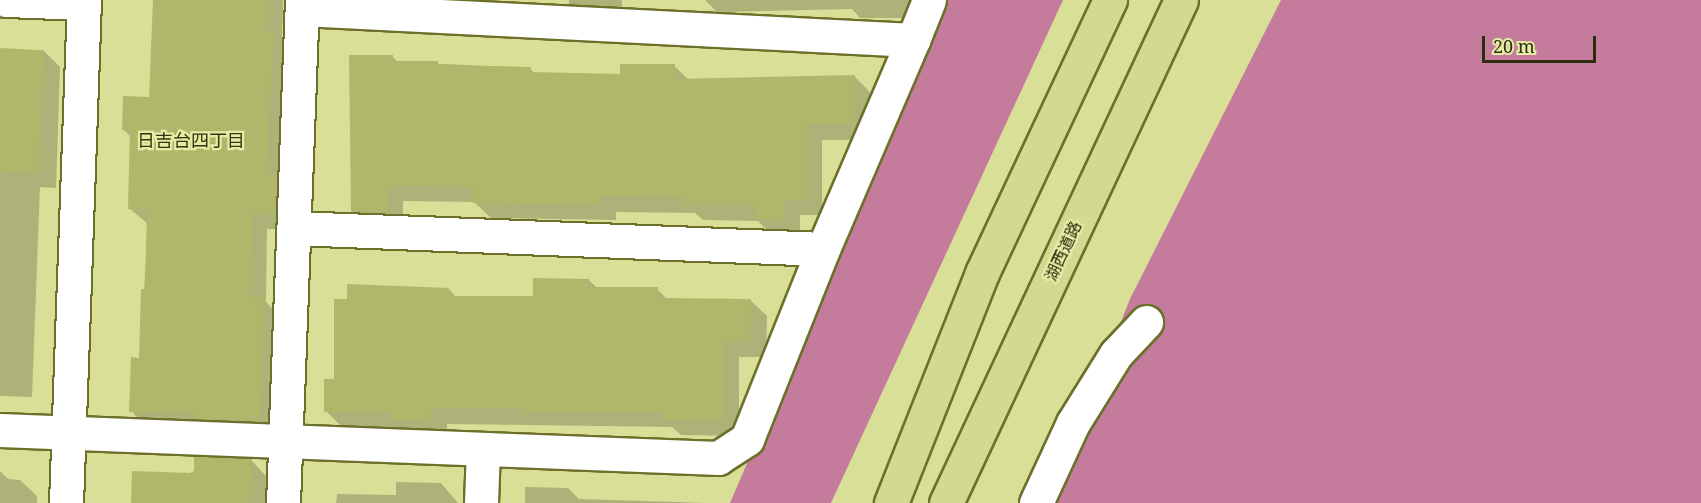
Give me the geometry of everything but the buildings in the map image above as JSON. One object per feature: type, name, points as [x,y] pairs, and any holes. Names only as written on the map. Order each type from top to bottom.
[{"type":"highway","points":[[891,503],[982,273],[1110,0]]},
{"type":"highway","name":"湖西道路","points":[[946,503],[1181,0]]},
{"type":"street","points":[[6,0],[84,2],[66,503]]},
{"type":"street","points":[[0,430],[718,458],[747,439],[929,0]]},
{"type":"street","points":[[283,503],[302,5],[913,40]]},
{"type":"street","points":[[294,228],[824,249]]},
{"type":"street","points":[[1036,503],[1073,423],[1116,354],[1146,322]]},
{"type":"street","points":[[481,503],[483,449]]},
{"type":"shaded area","points":[[946,0],[1063,0],[831,503],[730,503]]},
{"type":"shaded area","points":[[1281,0],[1701,0],[1701,503],[1049,503],[1130,299]]},
{"type":"district","name":"日吉台四丁目","points":[[191,140]]}]
